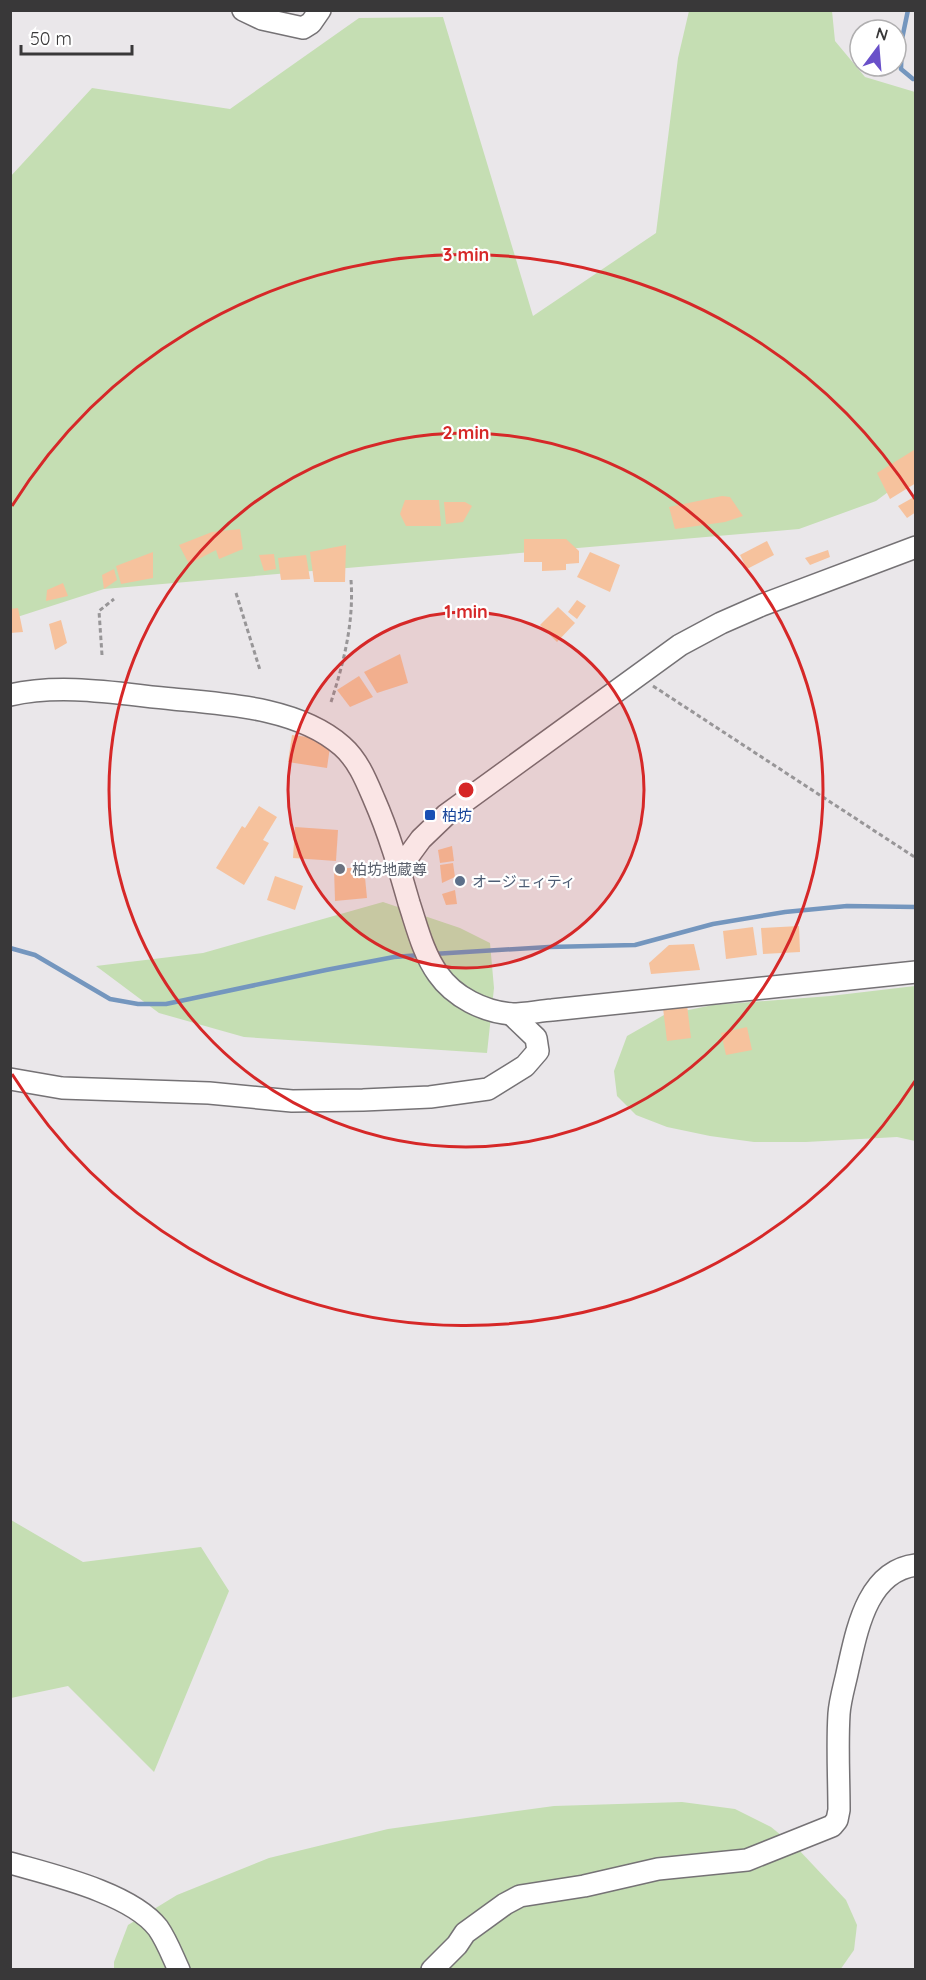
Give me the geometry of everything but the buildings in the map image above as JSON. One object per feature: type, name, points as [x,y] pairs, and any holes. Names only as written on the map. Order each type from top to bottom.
[{"type":"street","points":[[243,10],[262,19],[303,28],[311,23],[320,10]]},
{"type":"street","points":[[399,869],[421,839],[446,815],[680,645],[721,623],[915,547]]},
{"type":"street","points":[[10,695],[40,690],[60,690],[221,704],[267,712],[310,726],[342,745],[354,759],[380,812],[421,940],[431,963],[439,976],[452,989],[471,1002],[511,1014],[915,972]]},
{"type":"street","points":[[10,1079],[62,1088],[209,1093],[292,1101],[430,1097],[488,1089],[525,1066],[538,1051],[536,1038],[511,1014]]},
{"type":"street","points":[[432,1970],[457,1945],[465,1933],[520,1896],[575,1888],[658,1869],[747,1860],[832,1826],[837,1820],[839,1810],[839,1712],[855,1638],[866,1606],[880,1584],[889,1575],[915,1565]]},
{"type":"street","points":[[10,1863],[98,1891],[137,1908],[157,1928],[173,1953],[179,1970]]},
{"type":"path","points":[[331,702],[344,660],[353,604],[351,580]]},
{"type":"path","points":[[236,593],[260,670]]},
{"type":"path","points":[[102,655],[99,611],[114,599]]},
{"type":"path","points":[[636,675],[915,858]]},
{"type":"green space","points":[[689,11],[832,11],[835,41],[848,57],[848,78],[868,78],[915,92],[915,472],[876,501],[799,529],[104,589],[11,619],[10,177],[92,88],[230,109],[359,18],[443,17],[533,316],[656,233],[678,58]]},
{"type":"green space","points":[[383,902],[460,928],[490,943],[494,988],[487,1053],[244,1037],[159,1013],[96,966],[203,953]]},
{"type":"green space","points":[[915,986],[915,1141],[897,1137],[806,1142],[754,1142],[710,1136],[667,1127],[636,1115],[617,1096],[614,1071],[627,1036],[664,1015],[713,1005],[830,996]]},
{"type":"green space","points":[[11,1520],[83,1562],[201,1547],[229,1591],[154,1772],[68,1686],[11,1698]]},
{"type":"green space","points":[[682,1802],[735,1809],[771,1827],[798,1849],[846,1900],[857,1925],[854,1950],[840,1970],[114,1970],[114,1962],[128,1925],[177,1895],[269,1858],[388,1829],[554,1806]]},
{"type":"waterway","points":[[908,10],[902,39],[901,69],[916,79]]},
{"type":"waterway","points":[[433,954],[549,947],[635,945],[713,924],[785,912],[847,906],[916,907]]},
{"type":"waterway","points":[[10,948],[35,955],[110,999],[138,1004],[166,1004],[326,970],[394,957],[421,955]]},
{"type":"place","name":"柏坊","points":[[430,815]]},
{"type":"place","name":"柏坊地蔵尊","points":[[340,869]]},
{"type":"place","name":"オージェィティ","points":[[460,881]]}]
